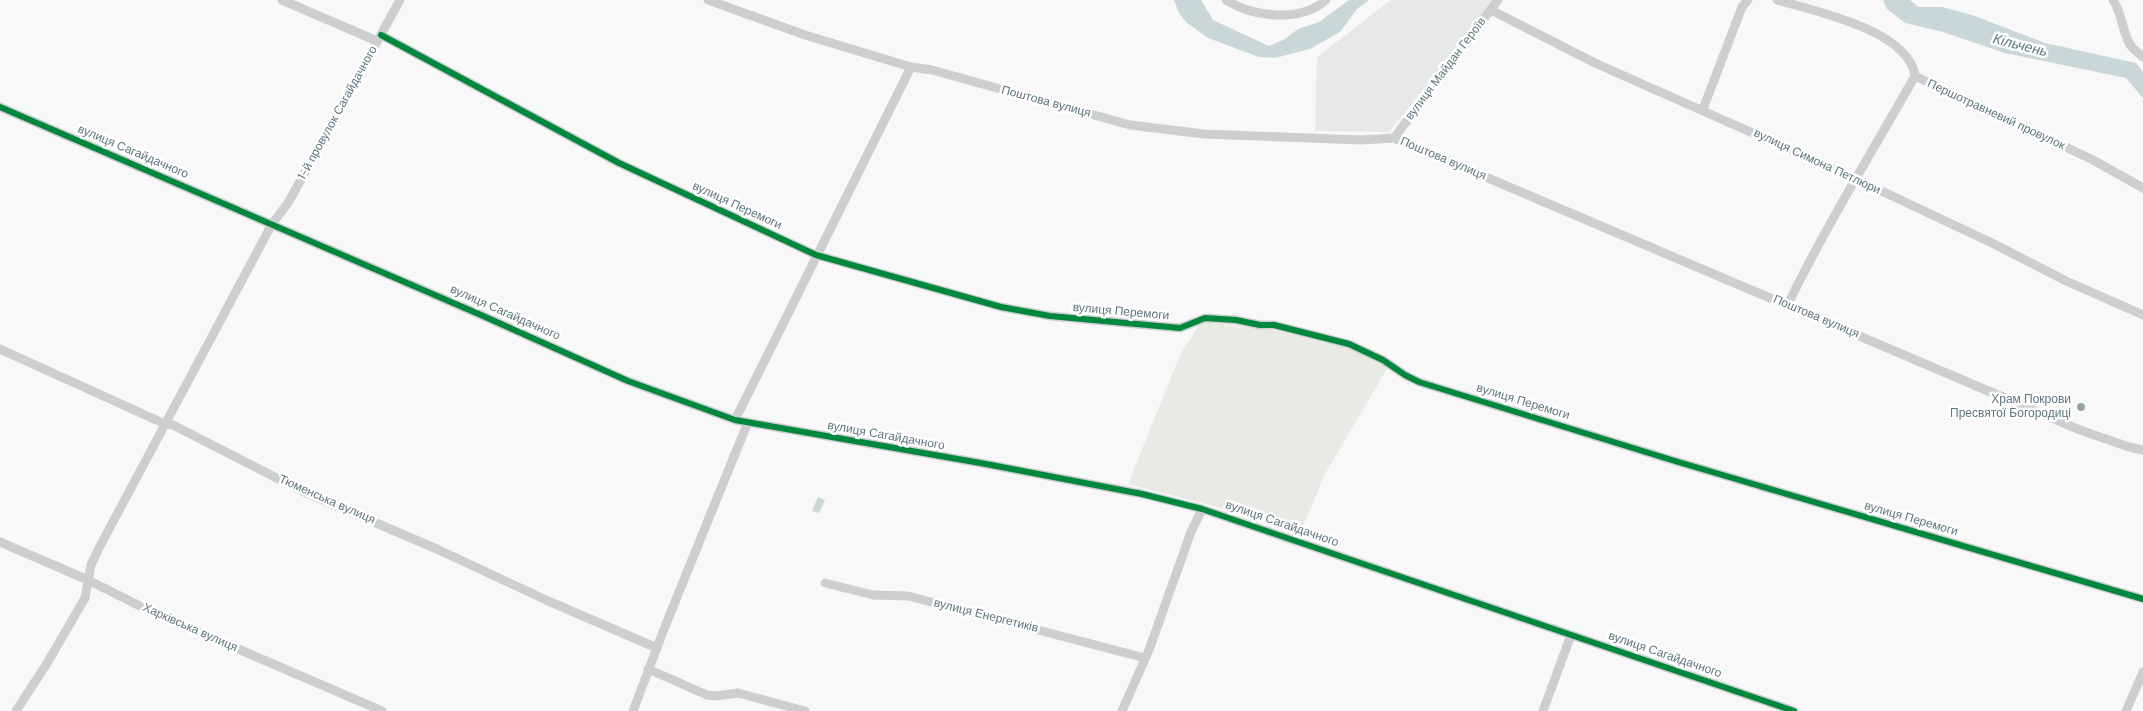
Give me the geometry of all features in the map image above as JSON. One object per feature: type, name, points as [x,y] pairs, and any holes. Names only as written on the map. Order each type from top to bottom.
[{"type":"street","name":"вулиця Перемоги","points":[[282,0],[379,38],[619,163],[816,256],[1001,308],[1092,321],[1180,328],[1190,322],[1205,318],[1236,320],[1260,325],[1274,325],[1349,344],[1383,360],[1404,375],[1419,382],[1675,461],[2143,599]]},
{"type":"street","name":"1-й провулок Сагайдачного","points":[[16,711],[46,665],[85,598],[91,565],[164,424],[272,224],[288,203],[400,0]]},
{"type":"street","name":"Поштова вулиця","points":[[708,0],[805,35],[911,67],[932,70],[1130,125],[1204,134],[1361,140],[1394,138],[1788,304],[2080,430],[2143,450]]},
{"type":"street","points":[[1226,0],[1258,14],[1282,15],[1311,8],[1326,0]]},
{"type":"street","name":"вулиця Майдан Героїв","points":[[1394,138],[1498,0]]},
{"type":"street","points":[[1703,110],[1742,7],[1748,0]]},
{"type":"street","name":"Першотравневий провулок","points":[[1777,0],[1854,22],[1871,30],[1896,46],[1906,55],[1914,68],[1914,76],[2093,160],[2143,188]]},
{"type":"street","points":[[2113,0],[2120,10],[2131,46],[2143,57]]},
{"type":"street","name":"вулиця Симона Петлюри","points":[[1491,10],[1595,63],[1854,178],[1992,243],[2066,281],[2143,314]]},
{"type":"street","points":[[735,420],[911,67]]},
{"type":"street","points":[[1788,304],[1814,250],[1914,76]]},
{"type":"street","name":"вулиця Сагайдачного","points":[[0,107],[272,224],[628,381],[735,420],[1122,490],[1202,509],[1794,711]]},
{"type":"street","name":"Тюменська вулиця","points":[[0,349],[164,424],[173,425],[302,491],[657,648]]},
{"type":"street","points":[[633,711],[648,669],[748,422]]},
{"type":"street","points":[[1122,711],[1145,658],[1202,509]]},
{"type":"street","name":"Харківська вулиця","points":[[0,542],[88,580],[150,611],[382,711]]},
{"type":"street","name":"вулиця Енергетиків","points":[[825,583],[873,595],[908,596],[1145,658]]},
{"type":"street","points":[[1543,711],[1571,635]]},
{"type":"street","points":[[648,669],[707,695],[715,696],[738,693],[805,711]]},
{"type":"street","points":[[2126,711],[2143,672]]},
{"type":"shaded area","points":[[1391,0],[1496,0],[1389,132],[1315,131],[1317,57]]},
{"type":"shaded area","points":[[1201,322],[1278,331],[1355,348],[1388,367],[1325,474],[1302,529],[1128,484],[1180,355]]},
{"type":"water","points":[[1174,0],[1201,0],[1213,20],[1269,46],[1285,39],[1298,29],[1319,22],[1349,0],[1369,0],[1357,9],[1340,32],[1310,49],[1275,58],[1259,57],[1208,38],[1186,22],[1179,13]]},
{"type":"water","name":"Кільчень","points":[[1883,0],[1910,0],[1918,7],[1942,7],[1972,15],[2045,43],[2136,63],[2143,72],[2143,98],[2126,78],[2005,53],[1943,32],[1905,23],[1887,9]]},
{"type":"water","points":[[818,497],[825,500],[819,513],[812,511]]},
{"type":"cycle path","points":[[381,35],[619,163],[816,255],[1001,307],[1050,316],[1180,328],[1205,318],[1236,320],[1260,325],[1274,325],[1349,344],[1383,360],[1419,382],[1675,461],[2143,599]]},
{"type":"cycle path","points":[[0,107],[481,315],[628,381],[735,420],[986,464],[1142,494],[1202,509],[1794,711]]},
{"type":"place","name":"Храм Покрови Пресвятої Богородиці","points":[[2081,407]]}]
